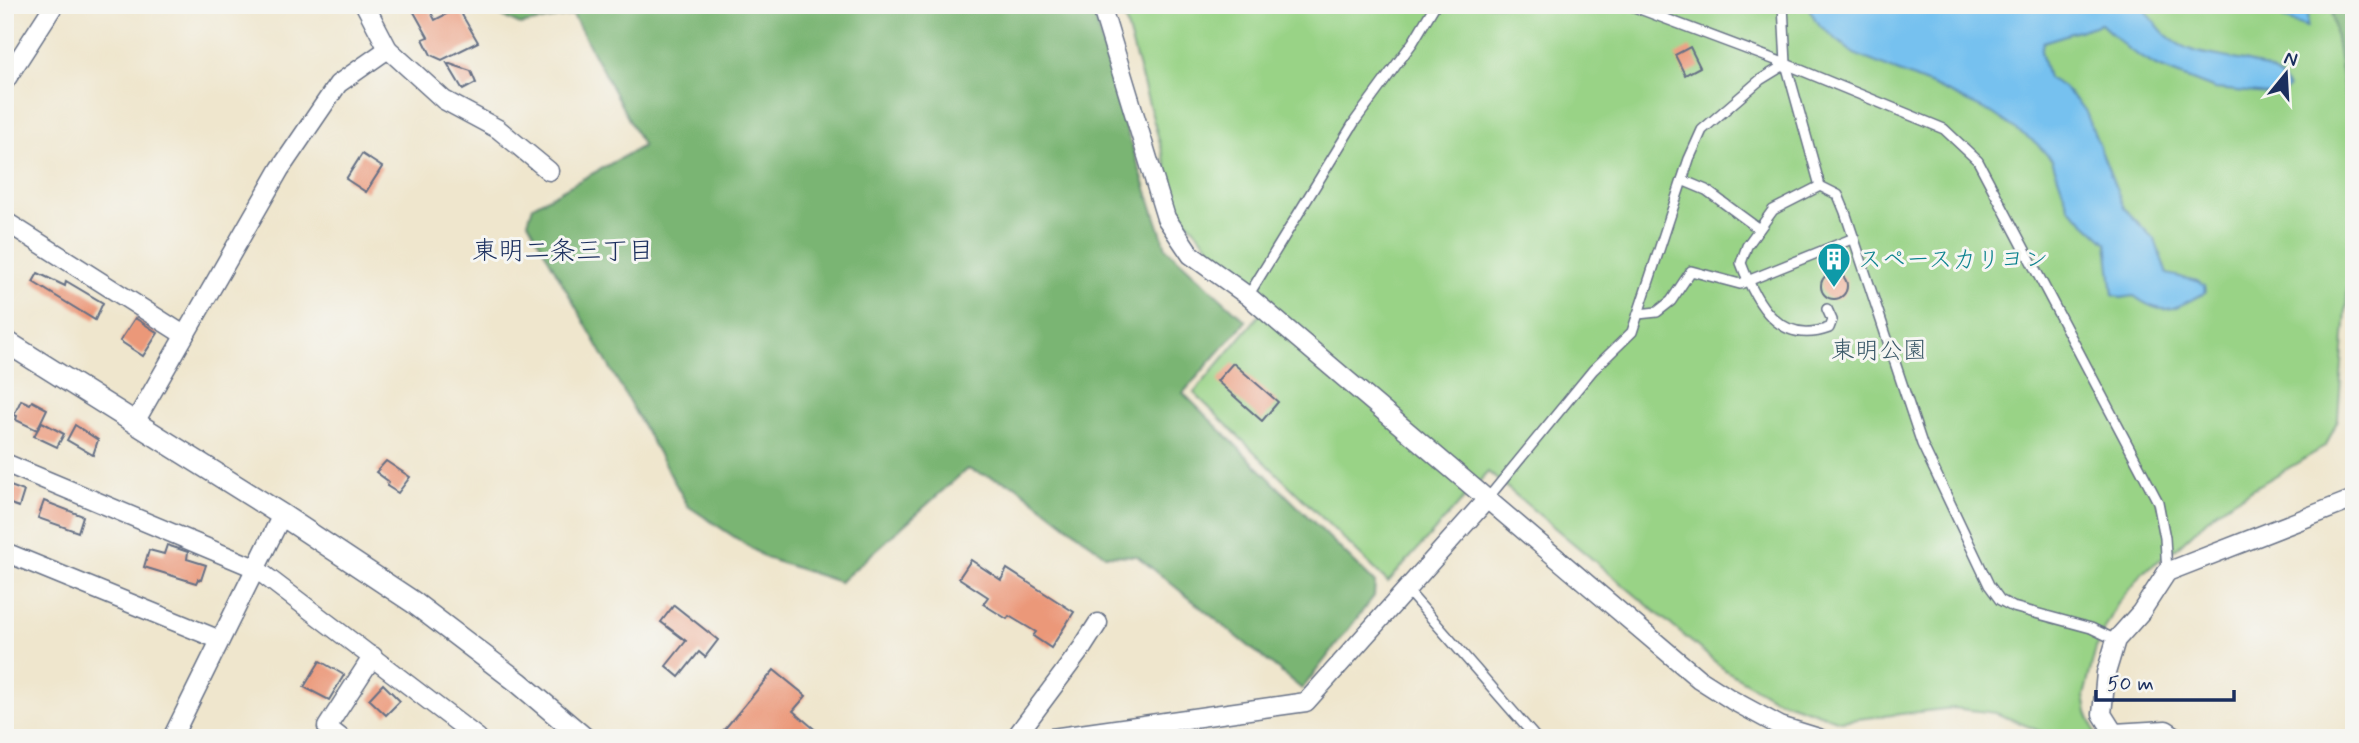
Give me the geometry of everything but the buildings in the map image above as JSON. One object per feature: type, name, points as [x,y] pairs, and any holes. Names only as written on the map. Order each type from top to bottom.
[{"type":"street","points":[[5,81],[54,5]]},
{"type":"street","points":[[365,5],[388,49],[444,100],[498,129],[550,171]]},
{"type":"street","points":[[1101,5],[1167,218],[1191,255],[1248,296],[1699,679],[1780,726],[1819,738]]},
{"type":"street","points":[[135,422],[280,169],[338,84],[388,49]]},
{"type":"street","points":[[5,221],[184,335]]},
{"type":"street","points":[[5,341],[414,601],[518,682],[584,738]]},
{"type":"street","points":[[5,463],[255,569],[478,738]]},
{"type":"street","points":[[1052,738],[1306,702],[1488,498]]},
{"type":"street","points":[[2178,738],[2166,730],[2114,735],[2102,714],[2106,674],[2116,640],[2141,612],[2167,572],[2354,499]]},
{"type":"street","points":[[172,738],[282,515]]},
{"type":"street","points":[[5,552],[220,640]]},
{"type":"street","points":[[1015,738],[1082,648],[1098,622]]},
{"type":"street","points":[[341,738],[327,727],[373,656]]},
{"type":"lane","points":[[1248,296],[1354,121],[1413,42],[1435,5]]},
{"type":"lane","points":[[1629,5],[1786,64],[1944,130],[1978,160],[2158,502],[2165,538],[2167,572]]},
{"type":"lane","points":[[1783,5],[1786,64],[1820,186],[1838,195],[1922,444],[1989,585],[2000,600],[2013,607],[2091,628],[2116,640]]},
{"type":"lane","points":[[1488,498],[1593,370],[1632,332],[1689,159],[1702,130],[1760,80],[1786,64]]},
{"type":"lane","points":[[1682,180],[1706,190],[1759,229]]},
{"type":"lane","points":[[1820,186],[1773,210],[1747,246],[1741,263],[1760,304],[1776,322],[1793,331],[1815,333],[1829,328],[1832,320],[1827,309]]},
{"type":"lane","points":[[1638,314],[1657,312],[1671,301],[1691,271],[1740,284],[1854,238]]},
{"type":"lane","points":[[1406,589],[1536,738]]},
{"type":"green space","points":[[478,5],[1092,5],[1117,102],[1166,248],[1246,321],[1183,393],[1375,583],[1374,596],[1302,689],[1137,556],[1105,555],[1015,485],[967,469],[840,582],[766,558],[688,506],[528,222],[533,206],[643,146],[573,15],[520,25]]},
{"type":"green space","name":"東明公園","points":[[1121,5],[2354,5],[2354,201],[2338,419],[2326,446],[2217,510],[2179,546],[2142,573],[2117,605],[2097,644],[2084,696],[2097,738],[2056,738],[1996,713],[1953,708],[1840,721],[1773,698],[1725,670],[1488,472],[1388,582],[1194,393],[1272,300],[1213,251],[1179,211]]},
{"type":"green space","points":[[2331,5],[2354,5],[2354,158]]},
{"type":"water","points":[[1807,5],[2142,5],[2164,33],[2185,48],[2272,71],[2288,88],[2279,95],[2215,89],[2156,66],[2128,49],[2101,24],[2043,42],[2041,52],[2048,78],[2062,86],[2085,110],[2124,208],[2155,240],[2167,274],[2197,281],[2204,286],[2205,293],[2169,309],[2154,307],[2134,296],[2121,298],[2113,295],[2107,243],[2069,208],[2052,160],[2036,143],[1992,113],[1854,54],[1818,24]]},
{"type":"water","points":[[2261,5],[2304,5],[2308,9],[2307,27],[2284,19],[2279,11]]},
{"type":"place","name":"スペースカリヨン","points":[[1834,289]]},
{"type":"district","name":"東明二条三丁目","points":[[563,250]]}]
